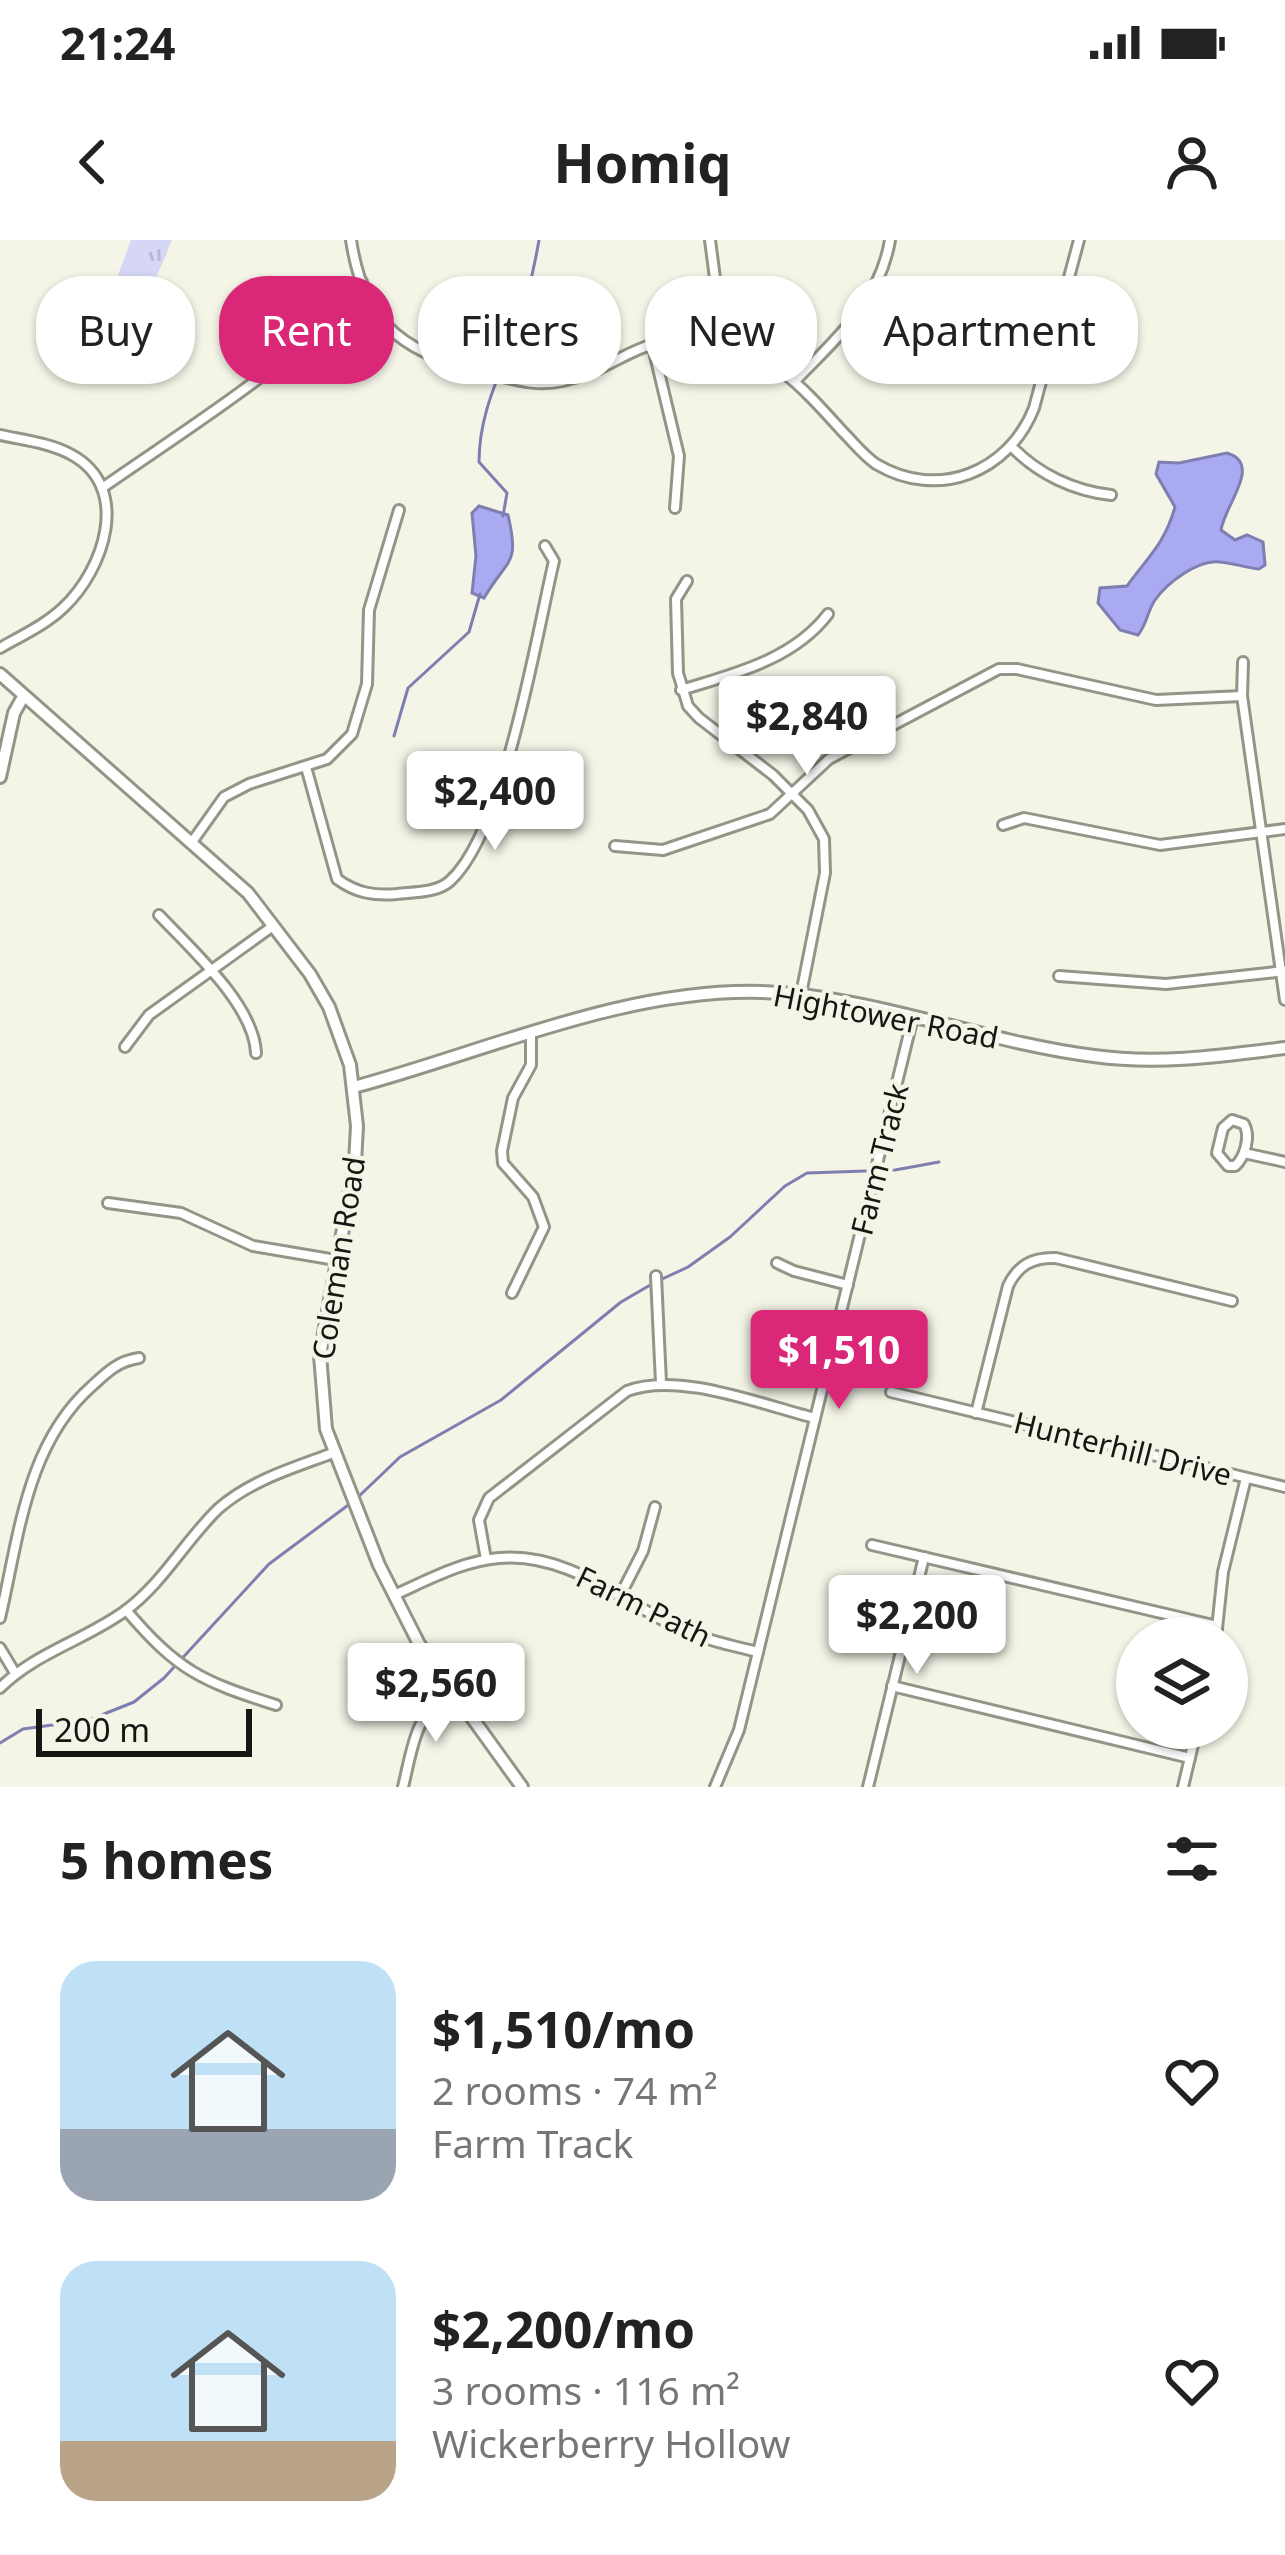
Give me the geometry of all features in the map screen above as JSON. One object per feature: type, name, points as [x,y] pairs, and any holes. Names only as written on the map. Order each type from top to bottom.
[{"type":"street","points":[[351,240],[361,276]]},
{"type":"street","points":[[710,240],[715,276]]},
{"type":"street","points":[[817,358],[862,310],[881,273],[890,240]]},
{"type":"street","points":[[800,384],[862,452],[903,476],[960,478],[986,467],[1012,447],[1034,408],[1079,240]]},
{"type":"street","points":[[394,331],[414,350],[443,362],[522,382],[570,380],[645,346]]},
{"type":"street","points":[[102,488],[250,384]]},
{"type":"street","points":[[662,384],[679,456],[675,508]]},
{"type":"street","points":[[0,435],[67,451],[88,466],[102,488],[107,508],[106,530],[80,590],[51,619],[0,648]]},
{"type":"street","points":[[1012,447],[1048,475],[1111,495]]},
{"type":"street","points":[[192,842],[224,797],[327,759],[352,734],[368,684],[369,610],[399,510]]},
{"type":"street","points":[[306,767],[337,879],[355,890],[382,895],[426,891],[451,881],[493,814],[554,561],[545,546]]},
{"type":"street","points":[[687,581],[676,599],[681,690],[699,718],[792,794],[817,824],[826,856],[800,994]]},
{"type":"street","points":[[681,690],[768,661],[819,626],[828,614]]},
{"type":"street","points":[[1243,662],[1241,696],[1285,1000]]},
{"type":"street","points":[[615,846],[650,851],[675,848],[770,814],[830,759],[999,669],[1156,700],[1241,696]]},
{"type":"street","name":"Coleman Road","points":[[0,674],[248,893],[329,1006],[345,1046],[354,1088],[355,1163],[320,1372],[333,1453],[393,1596],[450,1690],[522,1787]]},
{"type":"street","points":[[0,777],[14,713],[23,698]]},
{"type":"street","points":[[1003,825],[1024,818],[1160,845],[1285,830]]},
{"type":"street","points":[[159,915],[210,970],[250,1024],[256,1053]]},
{"type":"street","points":[[125,1047],[149,1015],[274,925]]},
{"type":"street","points":[[1060,976],[1166,984],[1283,971]]},
{"type":"street","name":"Hightower Road","points":[[354,1088],[531,1030],[715,994],[800,994],[1062,1051],[1120,1059],[1192,1060],[1285,1048]]},
{"type":"street","name":"Farm Track","points":[[715,1787],[739,1730],[913,1017]]},
{"type":"street","points":[[512,1293],[544,1227],[540,1211],[509,1174],[502,1151],[512,1098],[531,1065],[531,1030]]},
{"type":"street","points":[[1232,1120],[1247,1129],[1244,1154],[1235,1166],[1218,1159],[1223,1128],[1232,1120]]},
{"type":"street","points":[[1244,1154],[1285,1162]]},
{"type":"street","points":[[108,1203],[182,1213],[253,1246],[336,1260]]},
{"type":"street","points":[[976,1413],[1008,1286],[1031,1261],[1056,1258],[1232,1301]]},
{"type":"street","points":[[777,1263],[848,1285]]},
{"type":"street","points":[[656,1276],[661,1383]]},
{"type":"street","points":[[0,1618],[35,1470],[50,1434],[72,1405],[115,1365],[139,1358]]},
{"type":"street","points":[[486,1559],[479,1520],[489,1498],[617,1396],[638,1386],[661,1383],[815,1418]]},
{"type":"street","name":"Hunterhill Drive","points":[[891,1392],[1285,1487]]},
{"type":"street","points":[[0,1688],[16,1673],[126,1610],[155,1585],[232,1498],[266,1477],[333,1453]]},
{"type":"street","points":[[1218,1617],[1222,1572],[1246,1478]]},
{"type":"street","points":[[620,1596],[643,1551],[655,1507]]},
{"type":"street","points":[[872,1545],[1179,1617]]},
{"type":"street","name":"Farm Path","points":[[393,1596],[486,1559],[518,1557],[549,1562],[691,1634],[758,1652]]},
{"type":"street","points":[[868,1787],[923,1557]]},
{"type":"street","points":[[126,1610],[159,1649],[188,1672],[276,1705]]},
{"type":"street","points":[[0,1648],[16,1673]]},
{"type":"street","points":[[892,1686],[1190,1758]]},
{"type":"street","points":[[403,1787],[421,1720],[450,1690]]},
{"type":"street","points":[[1183,1787],[1192,1749]]},
{"type":"green space","points":[[131,240],[172,240],[157,276],[118,276]]},
{"type":"water","points":[[1227,453],[1237,458],[1242,475],[1221,530],[1235,540],[1247,535],[1263,542],[1265,565],[1259,569],[1211,562],[1193,568],[1160,593],[1138,635],[1120,630],[1098,603],[1100,588],[1127,586],[1166,530],[1175,507],[1156,474],[1159,462],[1179,463]]},
{"type":"water","points":[[479,506],[508,515],[513,544],[510,560],[484,598],[472,593],[476,556],[472,513]]},
{"type":"waterway","points":[[503,516],[507,493],[479,462],[480,443],[487,408],[525,303],[539,240]]},
{"type":"waterway","points":[[394,736],[408,688],[469,632],[480,594]]},
{"type":"waterway","points":[[660,1280],[730,1237],[785,1186],[807,1173],[895,1170],[939,1162]]},
{"type":"waterway","points":[[0,1743],[23,1729],[89,1720],[134,1702],[164,1678],[269,1564],[355,1500],[400,1457],[501,1400],[621,1302],[652,1284]]}]
